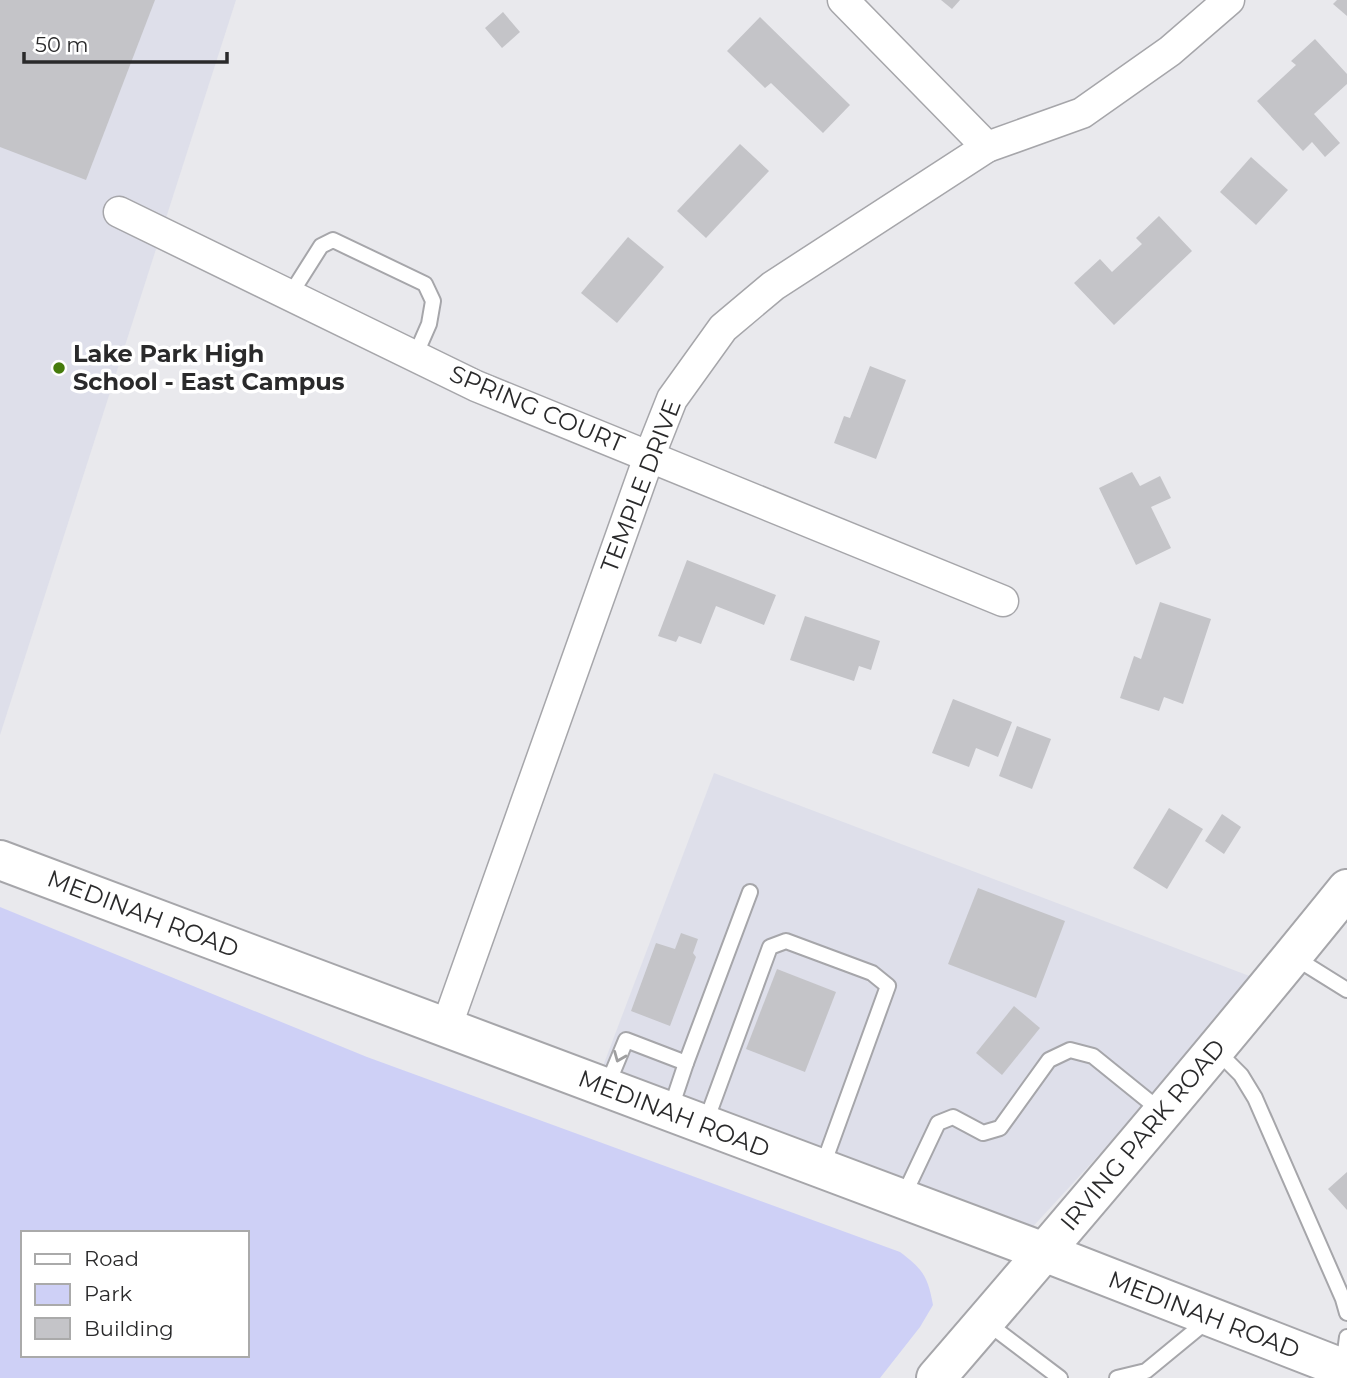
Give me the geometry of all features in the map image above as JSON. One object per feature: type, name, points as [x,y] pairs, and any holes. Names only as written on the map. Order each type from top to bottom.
[{"type":"main road","name":"MEDINAH ROAD","points":[[0,860],[1211,1317],[1346,1359]]},
{"type":"main road","name":"IRVING PARK ROAD","points":[[936,1378],[1347,889]]},
{"type":"street","points":[[843,0],[987,147]]},
{"type":"street","name":"TEMPLE DRIVE","points":[[446,1028],[649,457],[672,399],[723,328],[773,286],[987,147],[1082,113],[1170,51],[1229,0]]},
{"type":"street","name":"SPRING COURT","points":[[119,212],[476,386],[1003,601]]},
{"type":"lane","points":[[290,295],[321,246],[333,240],[425,284],[433,301],[429,324],[415,356]]},
{"type":"lane","points":[[670,1112],[750,892]]},
{"type":"lane","points":[[705,1125],[770,947],[786,941],[872,972],[888,986],[822,1169]]},
{"type":"lane","points":[[1293,956],[1347,990]]},
{"type":"lane","points":[[606,1088],[626,1040],[686,1063]]},
{"type":"lane","points":[[1215,1049],[1241,1075],[1255,1098],[1343,1298],[1347,1313]]},
{"type":"lane","points":[[902,1199],[937,1123],[953,1117],[983,1133],[1000,1128],[1049,1060],[1070,1050],[1093,1056],[1162,1112]]},
{"type":"lane","points":[[1117,1378],[1146,1371],[1211,1317]]},
{"type":"lane","points":[[985,1321],[1060,1378]]},
{"type":"shaded area","name":"Lake Park High School - East Campus","points":[[0,0],[236,0],[0,735]]},
{"type":"shaded area","points":[[714,773],[1260,980],[1028,1232],[600,1074]]},
{"type":"green space","points":[[0,907],[367,1057],[900,1252],[923,1274],[933,1305],[920,1327],[880,1378],[0,1378]]},
{"type":"building","points":[[0,0],[155,0],[86,180],[0,147]]},
{"type":"building","points":[[941,0],[960,0],[952,9]]},
{"type":"building","points":[[1337,0],[1347,0],[1347,16],[1333,4]]},
{"type":"building","points":[[503,12],[520,32],[502,48],[485,28]]},
{"type":"building","points":[[760,17],[850,105],[823,133],[771,83],[765,88],[727,51]]},
{"type":"building","points":[[1315,39],[1347,74],[1347,84],[1314,114],[1340,143],[1325,157],[1312,142],[1303,151],[1257,101],[1296,65],[1291,61]]},
{"type":"building","points":[[740,144],[769,171],[706,238],[677,211]]},
{"type":"building","points":[[1251,157],[1288,190],[1256,225],[1220,192]]},
{"type":"building","points":[[1159,216],[1192,251],[1114,325],[1074,283],[1100,259],[1112,272],[1142,244],[1136,238]]},
{"type":"building","points":[[628,237],[664,267],[617,323],[581,293]]},
{"type":"building","points":[[870,366],[906,380],[876,459],[834,443],[844,416],[850,418]]},
{"type":"building","points":[[1132,472],[1140,486],[1160,476],[1171,498],[1151,507],[1171,548],[1136,565],[1099,488]]},
{"type":"building","points":[[687,560],[776,595],[764,625],[716,606],[701,644],[679,636],[676,642],[658,636]]},
{"type":"building","points":[[1160,602],[1211,619],[1183,704],[1164,697],[1159,711],[1120,698],[1134,656],[1141,659]]},
{"type":"building","points":[[805,616],[880,641],[871,670],[859,666],[854,681],[790,660]]},
{"type":"building","points":[[953,699],[1012,722],[998,757],[976,748],[969,767],[932,753]]},
{"type":"building","points":[[1017,726],[1051,739],[1032,789],[999,776]]},
{"type":"building","points":[[1169,808],[1203,829],[1167,889],[1133,868]]},
{"type":"building","points":[[1222,814],[1241,827],[1224,854],[1205,841]]},
{"type":"building","points":[[978,888],[1065,921],[1036,998],[948,964]]},
{"type":"building","points":[[681,933],[698,939],[693,953],[696,957],[670,1026],[631,1011],[656,943],[675,949]]},
{"type":"building","points":[[777,969],[836,992],[805,1072],[746,1049]]},
{"type":"building","points":[[1014,1006],[1040,1028],[1002,1075],[976,1053]]},
{"type":"building","points":[[1347,1172],[1347,1210],[1328,1189]]},
{"type":"place","name":"Lake Park High School - East Campus","points":[[59,368]]}]
